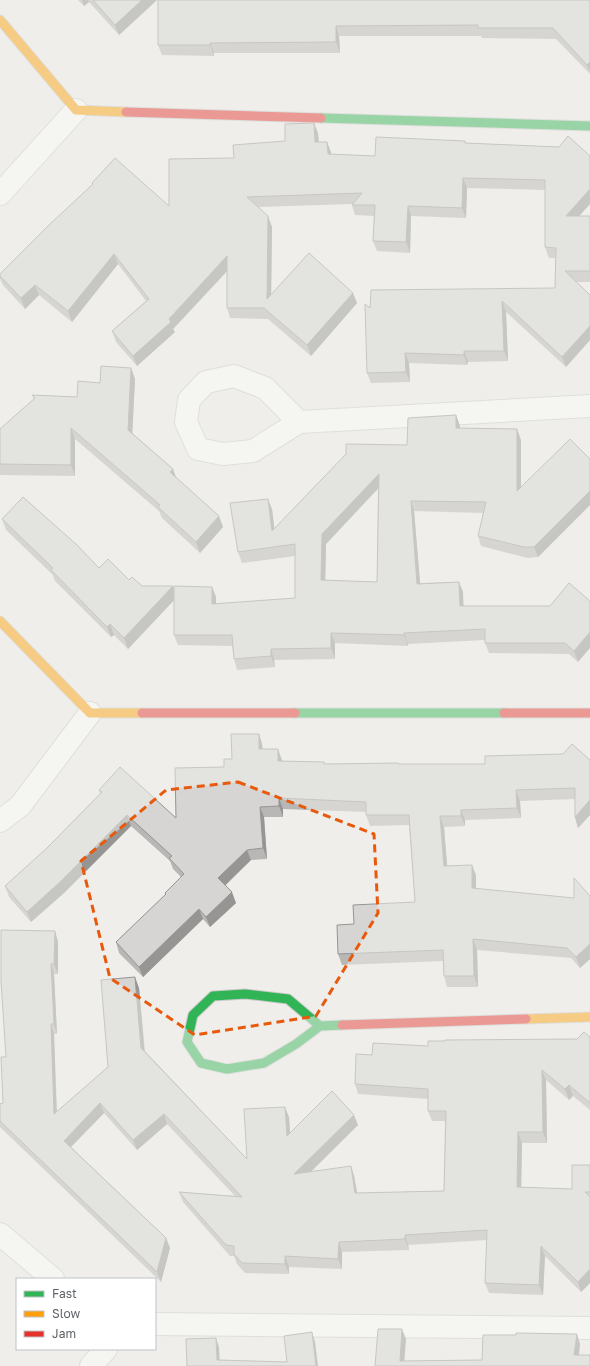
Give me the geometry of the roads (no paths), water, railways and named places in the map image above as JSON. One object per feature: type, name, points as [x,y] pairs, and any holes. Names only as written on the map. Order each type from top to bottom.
[{"type":"street","points":[[0,20],[76,110],[590,126]]},
{"type":"street","points":[[0,194],[76,110]]},
{"type":"street","points":[[299,422],[265,388],[234,376],[206,382],[189,400],[186,422],[198,449],[223,454],[253,451],[299,422],[590,406]]},
{"type":"street","points":[[0,620],[90,713],[590,714]]},
{"type":"street","points":[[0,821],[20,806],[90,713]]},
{"type":"street","points":[[320,1026],[288,999],[244,994],[213,996],[193,1015],[187,1042],[201,1062],[227,1069],[264,1063],[296,1044],[320,1026],[590,1017]]},
{"type":"street","points":[[0,1234],[52,1278]]},
{"type":"street","points":[[156,1324],[590,1328]]},
{"type":"street","points":[[90,1366],[105,1350]]}]
